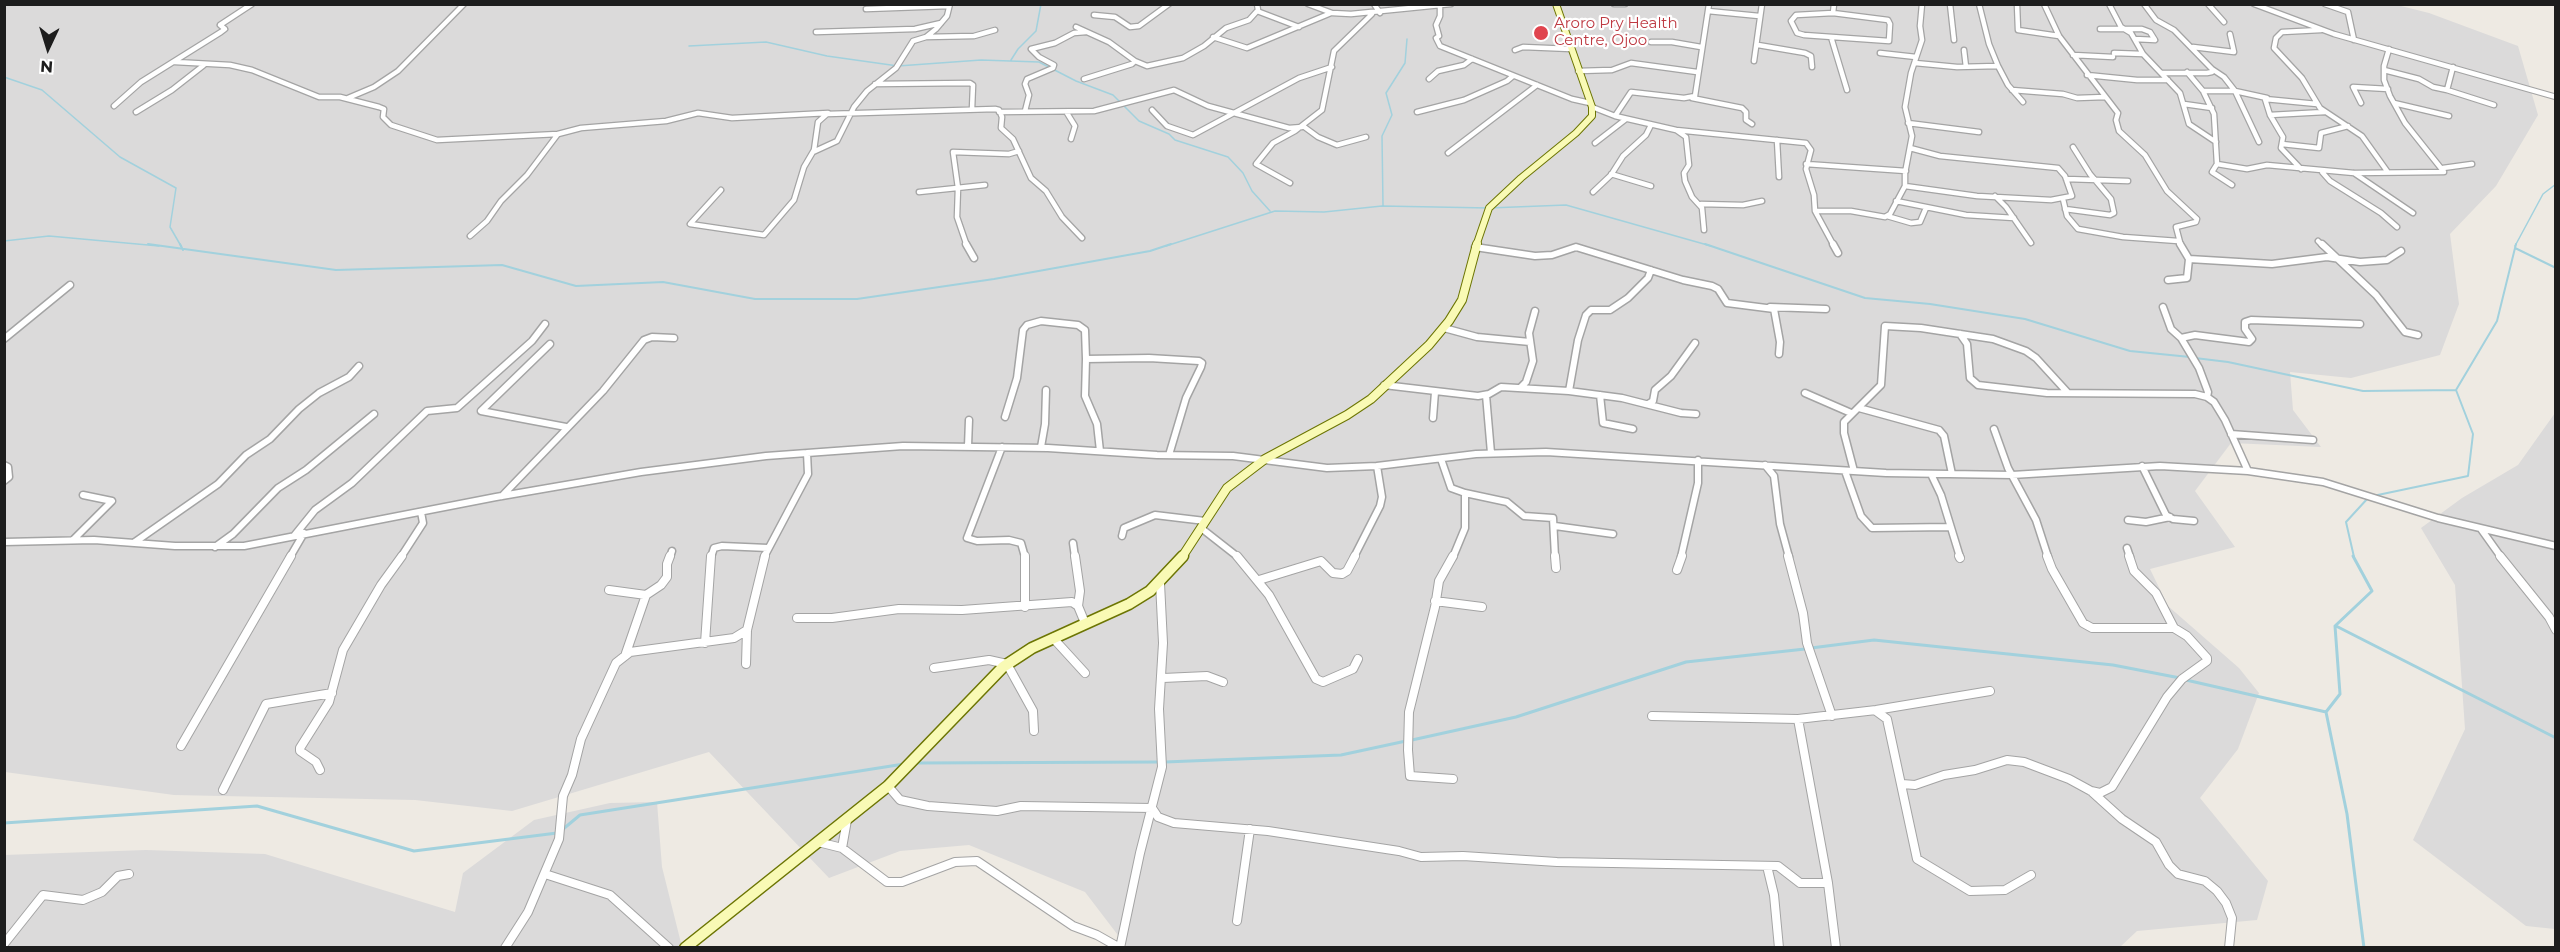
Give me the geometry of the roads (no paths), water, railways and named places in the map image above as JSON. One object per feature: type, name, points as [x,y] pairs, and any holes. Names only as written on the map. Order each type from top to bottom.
[{"type":"main road","points":[[685,948],[888,786],[992,676],[1007,664],[1053,638],[1129,604],[1160,583],[1181,559],[1227,488],[1266,459],[1347,415],[1371,399],[1429,345],[1462,300],[1474,247],[1488,208],[1582,128],[1592,116],[1591,105],[1556,4]]},
{"type":"street","points":[[114,106],[141,82],[221,32],[225,29],[220,26],[252,4]]},
{"type":"street","points":[[348,99],[374,87],[398,71],[464,4]]},
{"type":"street","points":[[1094,15],[1115,16],[1130,27],[1139,26],[1169,4]]},
{"type":"street","points":[[1076,27],[1109,42],[1135,61],[1147,66],[1180,59],[1204,46],[1226,28],[1249,20],[1257,11],[1257,4]]},
{"type":"street","points":[[1308,4],[1332,13],[1372,14],[1451,4]]},
{"type":"street","points":[[1374,4],[1380,13]]},
{"type":"street","points":[[1614,4],[1625,4]]},
{"type":"street","points":[[1692,98],[1695,96],[1709,4]]},
{"type":"street","points":[[1754,61],[1762,4]]},
{"type":"street","points":[[1833,13],[1834,4]]},
{"type":"street","points":[[1887,216],[1905,186],[1912,133],[1905,107],[1911,73],[1923,40],[1920,26],[1922,4]]},
{"type":"street","points":[[1950,4],[1954,40]]},
{"type":"street","points":[[1979,4],[1991,50],[1998,66],[2012,90],[2023,102]]},
{"type":"street","points":[[2017,4],[2018,30],[2059,36]]},
{"type":"street","points":[[2044,4],[2059,36],[2118,113],[2116,120],[2119,131],[2145,155],[2168,191],[2197,219],[2196,222],[2176,227],[2178,241],[2189,259],[2187,278],[2168,280]]},
{"type":"street","points":[[2109,4],[2119,23],[2135,39],[2143,54],[2180,93],[2189,124],[2216,142]]},
{"type":"street","points":[[2144,4],[2156,20],[2174,30],[2212,69],[2224,77],[2235,91],[2259,142]]},
{"type":"street","points":[[2208,4],[2224,22]]},
{"type":"street","points":[[2254,4],[2321,30],[2556,97]]},
{"type":"street","points":[[2325,4],[2350,14],[2354,40]]},
{"type":"street","points":[[2347,11],[2352,4]]},
{"type":"street","points":[[866,9],[949,5],[947,16],[926,37]]},
{"type":"street","points":[[1440,5],[1440,16],[1436,25],[1439,36],[1436,38],[1438,45],[1615,116],[1676,130],[1806,143],[1811,150],[1806,164],[1807,177],[1814,195],[1815,211],[1838,253]]},
{"type":"street","points":[[1257,11],[1300,27]]},
{"type":"street","points":[[1708,11],[1759,16]]},
{"type":"street","points":[[1213,37],[1247,48],[1332,13]]},
{"type":"street","points":[[1833,13],[1888,20],[1890,24],[1889,40],[1886,42],[1832,37],[1799,34],[1791,21],[1796,15],[1833,13]]},
{"type":"street","points":[[1290,183],[1256,164],[1273,143],[1302,126],[1322,110],[1334,51],[1372,14]]},
{"type":"street","points":[[816,32],[915,29],[941,22]]},
{"type":"street","points":[[936,29],[938,33],[953,37]]},
{"type":"street","points":[[2100,29],[2146,30],[2155,40],[2135,39]]},
{"type":"street","points":[[813,152],[837,141],[852,111],[875,84],[896,68],[913,41],[926,37],[975,36],[995,30]]},
{"type":"street","points":[[2321,30],[2282,32],[2278,34],[2274,45],[2278,53],[2302,78],[2317,104],[2325,112],[2349,126],[2371,146],[2387,171]]},
{"type":"street","points":[[1025,111],[1024,106],[1029,95],[1025,84],[1027,80],[1053,68],[1054,65],[1030,49],[1055,43],[1074,33],[1086,32]]},
{"type":"street","points":[[2193,47],[2234,52],[2230,34]]},
{"type":"street","points":[[1832,37],[1847,90]]},
{"type":"street","points":[[1650,42],[1672,42],[1701,47]]},
{"type":"street","points":[[1758,45],[1805,53],[1811,56],[1812,67]]},
{"type":"street","points":[[1515,50],[1523,47],[1571,49]]},
{"type":"street","points":[[2389,49],[2384,70],[2384,80],[2388,89],[2409,130],[2443,168]]},
{"type":"street","points":[[1964,50],[1966,67]]},
{"type":"street","points":[[1880,53],[1916,57]]},
{"type":"street","points":[[2073,56],[2143,54]]},
{"type":"street","points":[[1429,78],[1438,70],[1468,63],[1472,59]]},
{"type":"street","points":[[1084,79],[1132,64],[1135,61]]},
{"type":"street","points":[[175,62],[218,64],[240,68],[319,97],[348,99],[384,109],[383,117],[397,128],[437,140],[558,134],[582,128],[666,121],[698,113],[732,118],[852,111],[994,109],[1003,119],[1001,128],[1011,136],[1030,178],[1046,191],[1062,217],[1082,238]]},
{"type":"street","points":[[1578,71],[1612,70],[1631,63],[1697,72]]},
{"type":"street","points":[[1915,63],[1966,67],[1998,66]]},
{"type":"street","points":[[136,112],[172,90],[204,65]]},
{"type":"street","points":[[1152,110],[1166,125],[1191,135],[1299,78],[1332,67]]},
{"type":"street","points":[[2447,90],[2453,67]]},
{"type":"street","points":[[2162,73],[2207,73],[2212,72],[2212,69]]},
{"type":"street","points":[[2384,70],[2494,105]]},
{"type":"street","points":[[2187,72],[2203,91],[2212,108],[2217,164],[2212,172],[2232,184]]},
{"type":"street","points":[[2087,75],[2137,80],[2168,80]]},
{"type":"street","points":[[1417,112],[1464,100],[1507,81],[1513,76]]},
{"type":"street","points":[[2422,90],[2423,82]]},
{"type":"street","points":[[875,84],[970,83],[973,85],[972,109]]},
{"type":"street","points":[[1448,153],[1537,85]]},
{"type":"street","points":[[2361,103],[2353,87],[2388,89]]},
{"type":"street","points":[[999,112],[1094,111],[1174,90],[1208,105],[1235,113],[1289,128],[1302,126],[1318,137],[1337,145],[1366,137]]},
{"type":"street","points":[[2012,90],[2062,94],[2077,98],[2105,97]]},
{"type":"street","points":[[2203,91],[2235,91],[2266,98],[2317,104]]},
{"type":"street","points":[[1615,116],[1631,92],[1692,98],[1742,108],[1746,112],[1746,120],[1752,124]]},
{"type":"street","points":[[2266,98],[2270,115],[2283,137],[2281,148],[2301,170]]},
{"type":"street","points":[[2394,102],[2449,116]]},
{"type":"street","points":[[2184,104],[2212,108]]},
{"type":"street","points":[[721,190],[690,224],[765,235],[794,200],[804,167],[813,152],[818,122],[831,112]]},
{"type":"street","points":[[2270,115],[2325,112]]},
{"type":"street","points":[[1068,113],[1075,126],[1071,139]]},
{"type":"street","points":[[1595,143],[1626,119]]},
{"type":"street","points":[[1908,123],[1979,132]]},
{"type":"street","points":[[1593,192],[1611,174],[1623,156],[1646,135],[1651,125]]},
{"type":"street","points":[[2282,144],[2319,148],[2321,133],[2349,126]]},
{"type":"street","points":[[1676,130],[1687,139],[1689,165],[1684,173],[1692,197],[1701,204],[1743,205],[1762,201]]},
{"type":"street","points":[[470,236],[487,221],[501,201],[527,175],[558,134]]},
{"type":"street","points":[[1777,140],[1779,177]]},
{"type":"street","points":[[2065,209],[2113,215],[2114,204],[2073,147]]},
{"type":"street","points":[[1905,186],[1953,194],[2063,199],[2072,196],[2066,179],[2058,168],[2052,166],[1950,158],[1910,148]]},
{"type":"street","points":[[974,258],[964,240],[957,217],[958,188],[953,152],[1009,154],[1019,151]]},
{"type":"street","points":[[1806,164],[1906,171]]},
{"type":"street","points":[[2217,164],[2247,169],[2267,165],[2322,172],[2354,173],[2444,172],[2443,168]]},
{"type":"street","points":[[2443,168],[2472,164]]},
{"type":"street","points":[[2322,172],[2330,181],[2381,213],[2397,227]]},
{"type":"street","points":[[2354,173],[2414,213]]},
{"type":"street","points":[[1611,174],[1651,186]]},
{"type":"street","points":[[2066,179],[2128,181]]},
{"type":"street","points":[[919,192],[984,185]]},
{"type":"street","points":[[1995,196],[2031,243]]},
{"type":"street","points":[[2063,199],[2067,216],[2074,227],[2086,232],[2178,241]]},
{"type":"street","points":[[1896,201],[1980,216],[2014,218]]},
{"type":"street","points":[[1701,204],[1704,230]]},
{"type":"street","points":[[1815,211],[1851,211],[1877,218],[1887,216],[1911,223],[1920,222],[1926,208]]},
{"type":"street","points":[[2318,241],[2376,295],[2405,332],[2418,335]]},
{"type":"street","points":[[1474,247],[1535,256],[1552,255],[1576,247],[1712,286],[1718,289],[1727,303],[1826,309]]},
{"type":"street","points":[[2189,259],[2272,264],[2316,258],[2335,258],[2360,262],[2387,260],[2401,250]]},
{"type":"street","points":[[1569,391],[1578,340],[1586,315],[1591,310],[1610,310],[1628,298],[1648,278],[1651,270]]},
{"type":"street","points":[[4,339],[70,285]]},
{"type":"street","points":[[1770,307],[1773,309],[1778,328],[1779,354]]},
{"type":"street","points":[[2163,307],[2171,328],[2181,338],[2199,368],[2208,392],[2207,397]]},
{"type":"street","points":[[1520,388],[1526,382],[1533,361],[1530,342],[1535,311]]},
{"type":"street","points":[[2181,338],[2194,334],[2249,342],[2252,339],[2245,328],[2245,322],[2252,320],[2360,324]]},
{"type":"street","points":[[1005,417],[1017,378],[1023,330],[1027,325],[1041,321],[1078,325],[1085,330],[1085,396],[1097,424],[1100,451]]},
{"type":"street","points":[[294,536],[315,510],[352,483],[427,411],[457,408],[532,341],[545,324]]},
{"type":"street","points":[[1854,471],[1844,427],[1851,413],[1859,408],[1881,385],[1885,326],[1921,328],[1993,339],[2026,351],[2047,369],[2068,393]]},
{"type":"street","points":[[1443,328],[1477,337],[1530,342]]},
{"type":"street","points":[[1960,334],[1967,344],[1970,378],[1975,384],[2019,391],[2195,394],[2207,397],[2214,402],[2248,471]]},
{"type":"street","points":[[502,496],[603,391],[644,340],[652,337],[674,338]]},
{"type":"street","points":[[1648,404],[1653,400],[1654,390],[1671,376],[1695,343]]},
{"type":"street","points":[[550,344],[481,411],[566,427]]},
{"type":"street","points":[[1086,359],[1149,358],[1202,363],[1179,416],[1169,455]]},
{"type":"street","points":[[134,542],[218,484],[246,455],[270,439],[299,409],[319,393],[349,377],[359,366]]},
{"type":"street","points":[[1384,385],[1435,392],[1486,395],[1501,387],[1569,391],[1696,414]]},
{"type":"street","points":[[1041,447],[1046,424],[1046,390]]},
{"type":"street","points":[[1433,418],[1435,392]]},
{"type":"street","points":[[1805,393],[1851,413]]},
{"type":"street","points":[[1486,395],[1491,453]]},
{"type":"street","points":[[1600,395],[1603,423],[1633,429]]},
{"type":"street","points":[[1859,408],[1939,430],[1944,436],[1952,474]]},
{"type":"street","points":[[215,547],[233,534],[278,488],[306,471],[374,414]]},
{"type":"street","points":[[968,446],[969,420]]},
{"type":"street","points":[[1994,429],[2012,475],[2036,520],[2052,569],[2087,626],[2092,628],[2174,628]]},
{"type":"street","points":[[2231,434],[2313,440]]},
{"type":"street","points":[[4,542],[73,540],[215,547],[260,544],[304,533],[502,496],[704,463],[887,446],[968,446],[1233,456],[1309,467],[1377,466],[1491,453],[1546,452],[1845,471],[1931,474],[2012,475],[2142,466],[2248,471],[2323,482],[2481,529],[2556,546]]},
{"type":"street","points":[[1002,447],[967,538],[977,541],[1009,540],[1021,543],[1025,556],[1025,607]]},
{"type":"street","points":[[746,664],[747,630],[768,548],[782,527],[808,474],[807,453]]},
{"type":"street","points":[[1442,459],[1451,488],[1507,502],[1524,516],[1553,518],[1556,568]]},
{"type":"street","points":[[1677,570],[1685,547],[1698,483],[1698,460]]},
{"type":"street","points":[[4,465],[8,467],[9,477],[4,481]]},
{"type":"street","points":[[1766,465],[1774,476],[1780,524],[1803,613],[1807,643],[1832,716]]},
{"type":"street","points":[[1259,580],[1322,561],[1333,573],[1342,574],[1347,571],[1380,506],[1382,497],[1377,466]]},
{"type":"street","points":[[2142,466],[2163,509],[2170,517]]},
{"type":"street","points":[[1845,471],[1861,516],[1872,528],[1949,527]]},
{"type":"street","points":[[1931,474],[1941,495],[1960,558]]},
{"type":"street","points":[[1453,779],[1410,776],[1409,712],[1441,575],[1459,546],[1465,528],[1465,493]]},
{"type":"street","points":[[73,540],[112,501],[83,495]]},
{"type":"street","points":[[320,770],[316,762],[300,751],[300,748],[332,693],[341,655],[381,585],[419,531],[423,523],[421,512]]},
{"type":"street","points":[[1122,536],[1124,528],[1150,516],[1159,515],[1203,525],[1232,550],[1259,580],[1316,679],[1323,682],[1353,669],[1358,659]]},
{"type":"street","points":[[2128,520],[2146,522],[2170,517],[2194,521]]},
{"type":"street","points":[[1555,526],[1613,534]]},
{"type":"street","points":[[2481,529],[2511,572],[2549,617],[2556,630]]},
{"type":"street","points":[[181,746],[304,533]]},
{"type":"street","points":[[1073,543],[1080,591],[1078,606],[1085,623]]},
{"type":"street","points":[[705,644],[711,556],[714,548],[722,546],[768,548]]},
{"type":"street","points":[[2091,791],[2100,793],[2112,787],[2167,697],[2182,679],[2207,661],[2187,636],[2174,628],[2156,593],[2134,571],[2127,548]]},
{"type":"street","points":[[506,948],[528,912],[559,839],[563,796],[572,775],[581,739],[616,663],[626,654],[646,595],[661,585],[667,577],[667,564],[672,551]]},
{"type":"street","points":[[818,842],[842,848],[887,882],[902,882],[955,862],[977,861],[1073,926],[1097,935],[1120,948],[1140,853],[1162,767],[1159,709],[1163,615],[1160,583]]},
{"type":"street","points":[[609,590],[646,595]]},
{"type":"street","points":[[1436,601],[1482,607]]},
{"type":"street","points":[[798,618],[832,618],[899,609],[962,610],[1072,602],[1078,606]]},
{"type":"street","points":[[626,654],[705,644],[734,638],[747,630]]},
{"type":"street","points":[[1053,638],[1085,672]]},
{"type":"street","points":[[934,668],[989,660],[1007,664],[1034,711],[1035,731]]},
{"type":"street","points":[[1162,678],[1207,676],[1223,682]]},
{"type":"street","points":[[1652,716],[1798,719],[1876,711],[1990,691]]},
{"type":"street","points":[[223,790],[266,704],[332,693]]},
{"type":"street","points":[[1876,711],[1887,719],[1917,859],[1970,891],[2005,890],[2031,875]]},
{"type":"street","points":[[1798,719],[1828,884],[1836,948]]},
{"type":"street","points":[[1902,784],[1915,785],[1944,775],[1975,770],[2007,760],[2015,760],[2059,774],[2091,791],[2122,819],[2156,843],[2169,865],[2178,874],[2205,881],[2217,891],[2226,903],[2232,918],[2229,948]]},
{"type":"street","points":[[888,786],[900,800],[928,806],[974,810],[997,811],[1021,806],[1152,807]]},
{"type":"street","points":[[1152,807],[1158,817],[1174,823],[1250,829],[1433,858],[1463,856],[1557,862],[1767,866],[1783,868],[1800,883],[1828,884]]},
{"type":"street","points":[[842,848],[847,820]]},
{"type":"street","points":[[1237,921],[1250,829]]},
{"type":"street","points":[[1767,866],[1774,895],[1779,948]]},
{"type":"street","points":[[4,944],[43,895],[83,900],[102,892],[118,876],[129,874]]},
{"type":"street","points":[[545,874],[610,895],[669,948]]},
{"type":"waterway","points":[[1011,60],[1018,49],[1036,31],[1041,4]]},
{"type":"waterway","points":[[1383,205],[1382,136],[1392,115],[1386,93],[1405,63],[1407,39]]},
{"type":"waterway","points":[[689,46],[766,42],[827,56],[898,66],[981,60],[1039,62],[1076,81],[1113,95],[1139,121],[1169,134],[1175,140],[1228,157],[1243,173],[1252,191],[1270,211]]},
{"type":"waterway","points":[[4,77],[42,90],[120,157],[176,188],[170,227],[181,246]]},
{"type":"waterway","points":[[2516,244],[2543,194],[2556,184]]},
{"type":"waterway","points":[[1166,246],[1275,211],[1324,212],[1382,206],[1489,208],[1566,205],[1711,246]]},
{"type":"waterway","points":[[4,241],[49,236],[159,246]]},
{"type":"waterway","points":[[148,244],[182,249]]},
{"type":"waterway","points":[[182,249],[336,270],[502,265],[576,286],[663,282],[755,299],[857,299],[994,279],[1150,251],[1171,244]]},
{"type":"waterway","points":[[1705,244],[1711,246]]},
{"type":"waterway","points":[[1711,246],[1865,298],[1930,304],[2025,319],[2130,351],[2190,357]]},
{"type":"waterway","points":[[2456,390],[2497,321],[2515,248]]},
{"type":"waterway","points":[[2515,248],[2556,268]]},
{"type":"waterway","points":[[2195,358],[2228,362],[2363,391],[2456,390]]},
{"type":"waterway","points":[[2373,496],[2468,476],[2473,434],[2456,390]]},
{"type":"waterway","points":[[2354,557],[2346,522],[2368,498]]},
{"type":"waterway","points":[[2326,712],[2340,694],[2335,626],[2372,591],[2353,556]]},
{"type":"waterway","points":[[2336,626],[2556,738]]},
{"type":"waterway","points":[[1811,648],[1874,640],[2113,665],[2180,678]]},
{"type":"waterway","points":[[1412,740],[1516,717],[1686,662],[1805,649]]},
{"type":"waterway","points":[[2186,680],[2326,712]]},
{"type":"waterway","points":[[2326,712],[2347,814],[2364,948]]},
{"type":"waterway","points":[[1165,762],[1341,755],[1406,741]]},
{"type":"waterway","points":[[916,763],[1159,762]]},
{"type":"waterway","points":[[562,830],[580,815],[904,764]]},
{"type":"waterway","points":[[4,823],[257,806],[414,851],[557,833]]},
{"type":"place","name":"Aroro Pry Health Centre, Ojoo","points":[[1541,33]]}]
